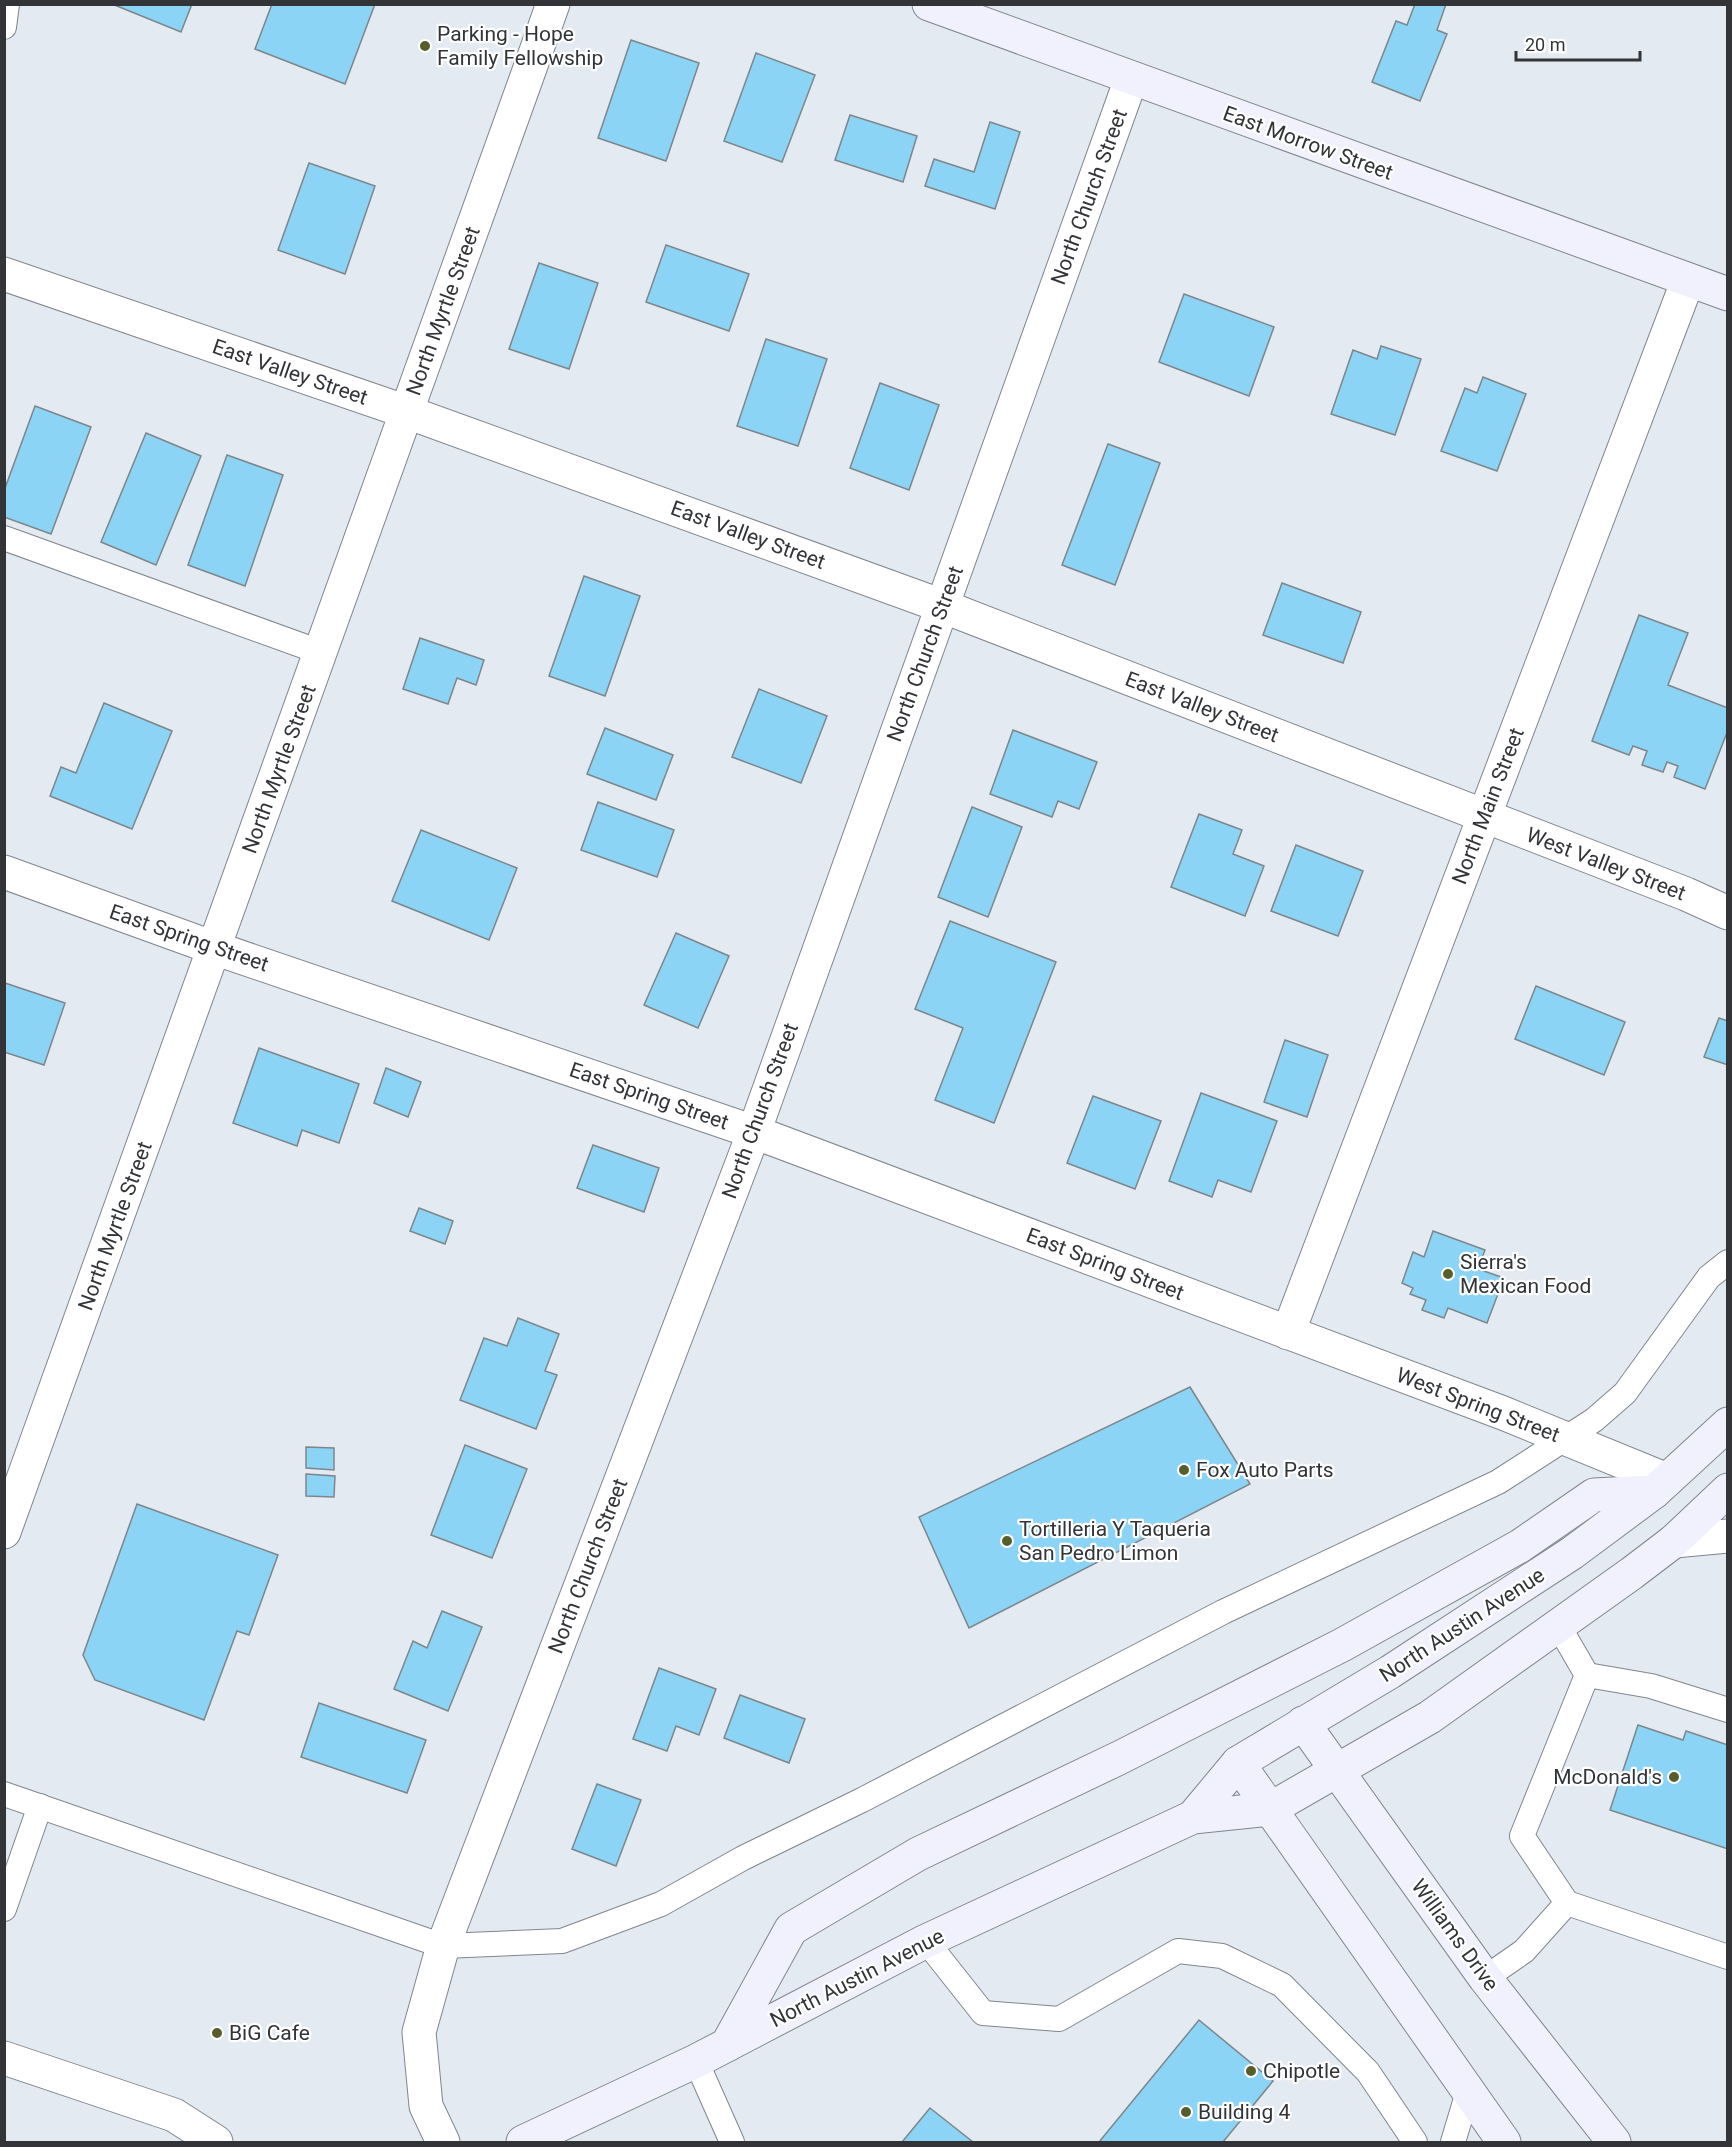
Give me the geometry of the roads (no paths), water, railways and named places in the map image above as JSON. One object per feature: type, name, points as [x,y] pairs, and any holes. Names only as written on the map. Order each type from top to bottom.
[{"type":"main road","name":"East Morrow Street","points":[[929,4],[1728,294]]},
{"type":"main road","name":"North Austin Avenue","points":[[1193,1817],[1238,1763],[1390,1672],[1572,1553],[1660,1486],[1728,1424]]},
{"type":"main road","points":[[727,2045],[791,1929],[800,1923],[918,1854],[1119,1758],[1342,1646],[1520,1546],[1594,1495],[1660,1486]]},
{"type":"main road","name":"North Austin Avenue","points":[[523,2142],[696,2061],[926,1941],[1193,1817],[1270,1809],[1430,1718],[1674,1541],[1728,1490]]},
{"type":"main road","name":"Williams Drive","points":[[1303,1723],[1485,1978],[1614,2142]]},
{"type":"main road","points":[[1238,1763],[1503,2142]]},
{"type":"street","name":"North Myrtle Street","points":[[4,1533],[553,4]]},
{"type":"street","name":"North Church Street","points":[[443,2142],[426,2106],[419,2032],[443,1946],[754,1132],[1131,79]]},
{"type":"street","name":"East Valley Street","points":[[4,274],[407,412],[942,606],[1483,817]]},
{"type":"street","name":"North Main Street","points":[[1288,1333],[1688,280]]},
{"type":"street","name":"West Valley Street","points":[[1483,817],[1686,894],[1728,914]]},
{"type":"street","name":"East Spring Street","points":[[4,872],[214,948],[754,1132],[1288,1333]]},
{"type":"street","name":"West Spring Street","points":[[1288,1333],[1565,1438],[1660,1486]]},
{"type":"street","points":[[1674,1541],[1728,1536]]},
{"type":"street","points":[[4,2058],[174,2115],[216,2142]]},
{"type":"lane","points":[[4,538],[320,652]]},
{"type":"lane","points":[[4,1794],[443,1946],[562,1941],[661,1904],[743,1858],[862,1800],[1223,1612],[1498,1482],[1594,1420],[1625,1394],[1709,1278],[1728,1262]]},
{"type":"lane","points":[[1558,1625],[1587,1675]]},
{"type":"lane","points":[[1587,1675],[1651,1686],[1728,1710]]},
{"type":"lane","points":[[1587,1675],[1522,1836],[1568,1903],[1728,1957]]},
{"type":"lane","points":[[4,1910],[40,1806]]},
{"type":"lane","points":[[1485,1978],[1524,1951],[1568,1903]]},
{"type":"lane","points":[[926,1941],[983,2013],[1059,2019],[1178,1951],[1222,1956],[1282,1984],[1368,2072],[1415,2142]]},
{"type":"lane","points":[[696,2061],[732,2142]]},
{"type":"lane","points":[[1453,2142],[1468,2092]]},
{"type":"place","name":"Parking - Hope Family Fellowship","points":[[425,46]]},
{"type":"place","name":"Sierra's Mexican Food","points":[[1448,1274]]},
{"type":"place","name":"Fox Auto Parts","points":[[1184,1470]]},
{"type":"place","name":"Tortilleria Y Taqueria San Pedro Limon","points":[[1007,1541]]},
{"type":"place","name":"McDonald's","points":[[1674,1777]]},
{"type":"place","name":"BiG Cafe","points":[[217,2033]]},
{"type":"place","name":"Chipotle","points":[[1251,2071]]},
{"type":"place","name":"Building 4","points":[[1186,2112]]}]
